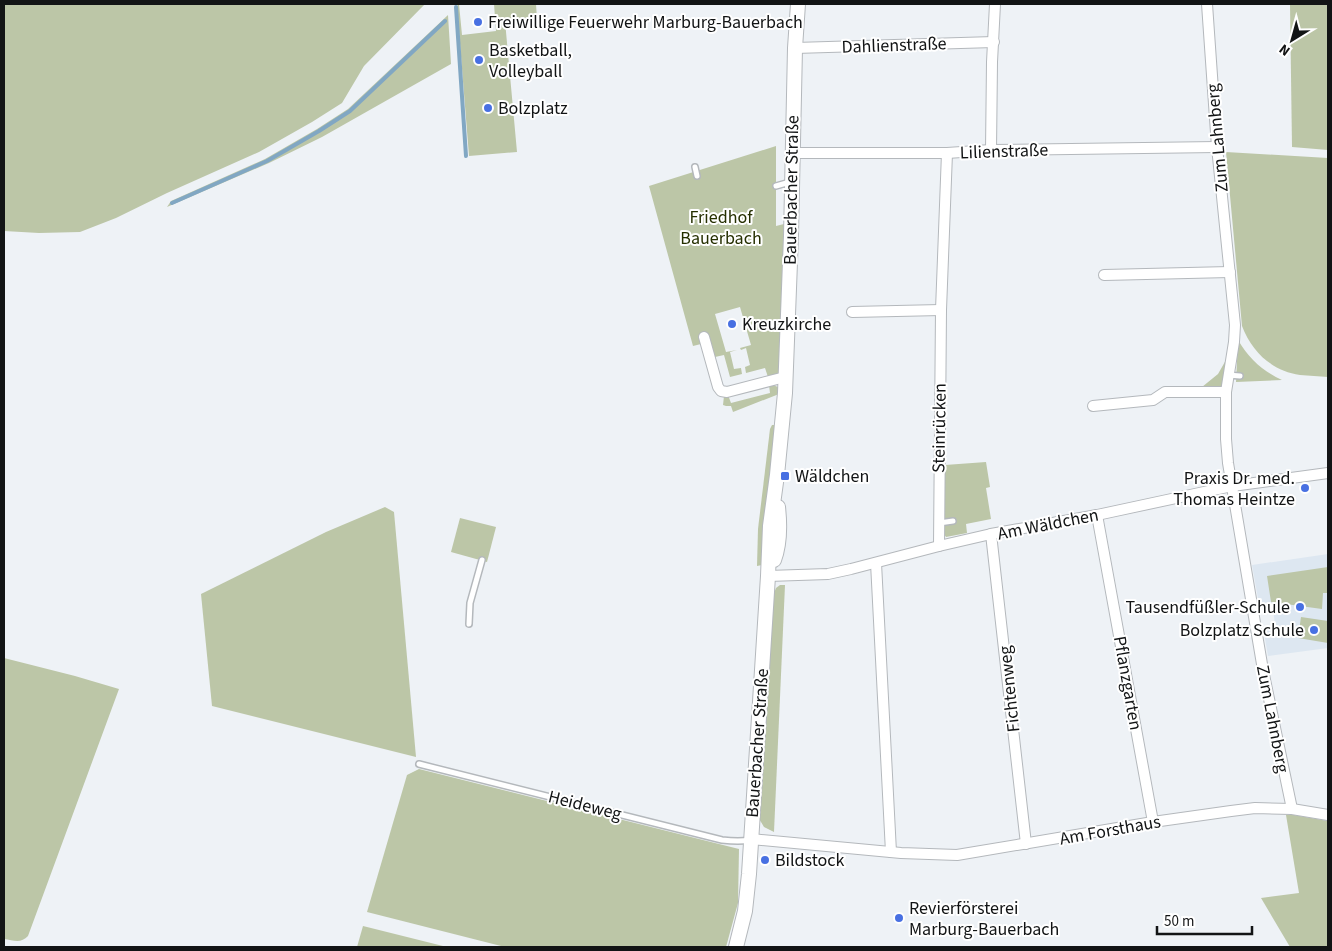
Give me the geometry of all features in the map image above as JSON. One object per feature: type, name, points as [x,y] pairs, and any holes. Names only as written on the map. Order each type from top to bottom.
[{"type":"street","name":"Bauerbacher Straße","points":[[736,947],[745,911],[770,526],[776,487],[785,377],[798,4]]},
{"type":"street","points":[[990,150],[995,4]]},
{"type":"street","name":"Zum Lahnberg","points":[[1206,4],[1217,147],[1235,324],[1226,392],[1226,439],[1232,486],[1263,670],[1292,809]]},
{"type":"street","name":"Dahlienstraße","points":[[795,48],[994,42]]},
{"type":"street","name":"Lilienstraße","points":[[792,153],[947,153],[990,150],[1217,147]]},
{"type":"street","name":"Steinrücken","points":[[939,546],[941,310],[947,153]]},
{"type":"street","points":[[1104,275],[1230,272]]},
{"type":"street","points":[[852,312],[941,310]]},
{"type":"street","points":[[704,337],[718,387],[723,392],[785,377]]},
{"type":"street","points":[[1093,406],[1153,400],[1165,392],[1226,392]]},
{"type":"street","name":"Am Wäldchen","points":[[768,575],[828,574],[992,534],[1232,486],[1328,472]]},
{"type":"street","name":"Pflanzgarten","points":[[1097,514],[1153,822]]},
{"type":"street","name":"Fichtenweg","points":[[992,534],[1026,844]]},
{"type":"street","points":[[876,563],[891,852]]},
{"type":"street","name":"Am Forsthaus","points":[[751,839],[891,852],[957,855],[1153,822],[1255,808],[1292,809],[1328,815]]},
{"type":"lane","points":[[695,167],[697,176]]},
{"type":"lane","points":[[776,186],[792,181]]},
{"type":"lane","points":[[1228,375],[1240,376]]},
{"type":"lane","points":[[939,523],[953,521]]},
{"type":"lane","points":[[469,624],[470,603],[482,560]]},
{"type":"lane","name":"Heideweg","points":[[419,764],[722,840],[744,841],[751,839]]},
{"type":"shaded area","name":"Tausendfüßler-Schule","points":[[1328,554],[1328,648],[1268,656],[1263,627],[1275,625],[1273,609],[1271,605],[1259,604],[1252,565]]},
{"type":"green space","points":[[4,4],[425,4],[364,66],[342,103],[312,122],[259,152],[116,218],[80,232],[39,233],[4,231]]},
{"type":"green space","points":[[459,4],[462,35],[496,31],[494,4],[536,4],[537,19],[505,21],[517,152],[469,156],[457,6]]},
{"type":"green space","points":[[1290,4],[1328,4],[1328,150],[1292,147]]},
{"type":"green space","points":[[448,15],[451,64],[322,137],[269,163],[167,207],[171,201],[265,159],[348,109]]},
{"type":"green space","name":"Friedhof Bauerbach","points":[[776,146],[776,226],[784,224],[780,370],[777,374],[768,377],[765,368],[746,373],[745,367],[750,365],[746,348],[741,350],[740,348],[751,345],[740,307],[715,314],[726,352],[737,350],[730,352],[734,369],[741,368],[742,374],[730,377],[724,355],[715,357],[709,336],[701,344],[693,346],[649,186]]},
{"type":"green space","points":[[1226,152],[1328,158],[1328,377],[1290,373],[1272,365],[1257,352],[1246,335],[1242,326]]},
{"type":"green space","points":[[1238,340],[1257,364],[1282,380],[1236,382]]},
{"type":"green space","points":[[1226,360],[1222,387],[1202,387],[1218,374]]},
{"type":"green space","points":[[769,385],[778,387],[779,394],[733,412],[731,406],[723,405],[724,396],[728,395],[731,403],[770,393]]},
{"type":"green space","points":[[772,425],[776,425],[762,565],[757,566],[758,529]]},
{"type":"green space","points":[[986,462],[990,487],[986,488],[991,519],[966,524],[967,533],[946,537],[944,534],[945,465]]},
{"type":"green space","points":[[385,507],[394,512],[416,757],[212,706],[201,594],[326,532]]},
{"type":"green space","points":[[460,518],[496,527],[487,562],[451,552]]},
{"type":"green space","points":[[1328,567],[1328,593],[1323,593],[1322,609],[1271,602],[1267,576]]},
{"type":"green space","points":[[780,585],[785,585],[774,832],[764,827],[758,817],[774,593]]},
{"type":"green space","name":"Bolzplatz Schule","points":[[1301,617],[1328,621],[1328,643],[1298,638]]},
{"type":"green space","points":[[4,658],[119,689],[28,936],[20,941],[4,939]]},
{"type":"green space","points":[[419,769],[739,849],[738,903],[726,947],[505,947],[367,912],[407,775]]},
{"type":"green space","points":[[1286,815],[1328,821],[1328,947],[1290,947],[1261,898],[1299,893]]},
{"type":"green space","points":[[363,926],[447,947],[357,947]]},
{"type":"waterway","points":[[456,7],[466,156]]},
{"type":"waterway","points":[[172,203],[267,161],[350,111],[445,21]]},
{"type":"place","name":"Freiwillige Feuerwehr Marburg-Bauerbach","points":[[478,22]]},
{"type":"place","name":"Basketball, Volleyball","points":[[479,60]]},
{"type":"place","name":"Bolzplatz","points":[[488,108]]},
{"type":"place","name":"Kreuzkirche","points":[[732,324]]},
{"type":"place","name":"Wäldchen","points":[[785,476]]},
{"type":"place","name":"Praxis Dr. med. Thomas Heintze","points":[[1305,488]]},
{"type":"place","name":"Tausendfüßler-Schule","points":[[1300,607]]},
{"type":"place","name":"Bolzplatz Schule","points":[[1314,630]]},
{"type":"place","name":"Bildstock","points":[[765,860]]},
{"type":"place","name":"Revierförsterei Marburg-Bauerbach","points":[[899,918]]}]
